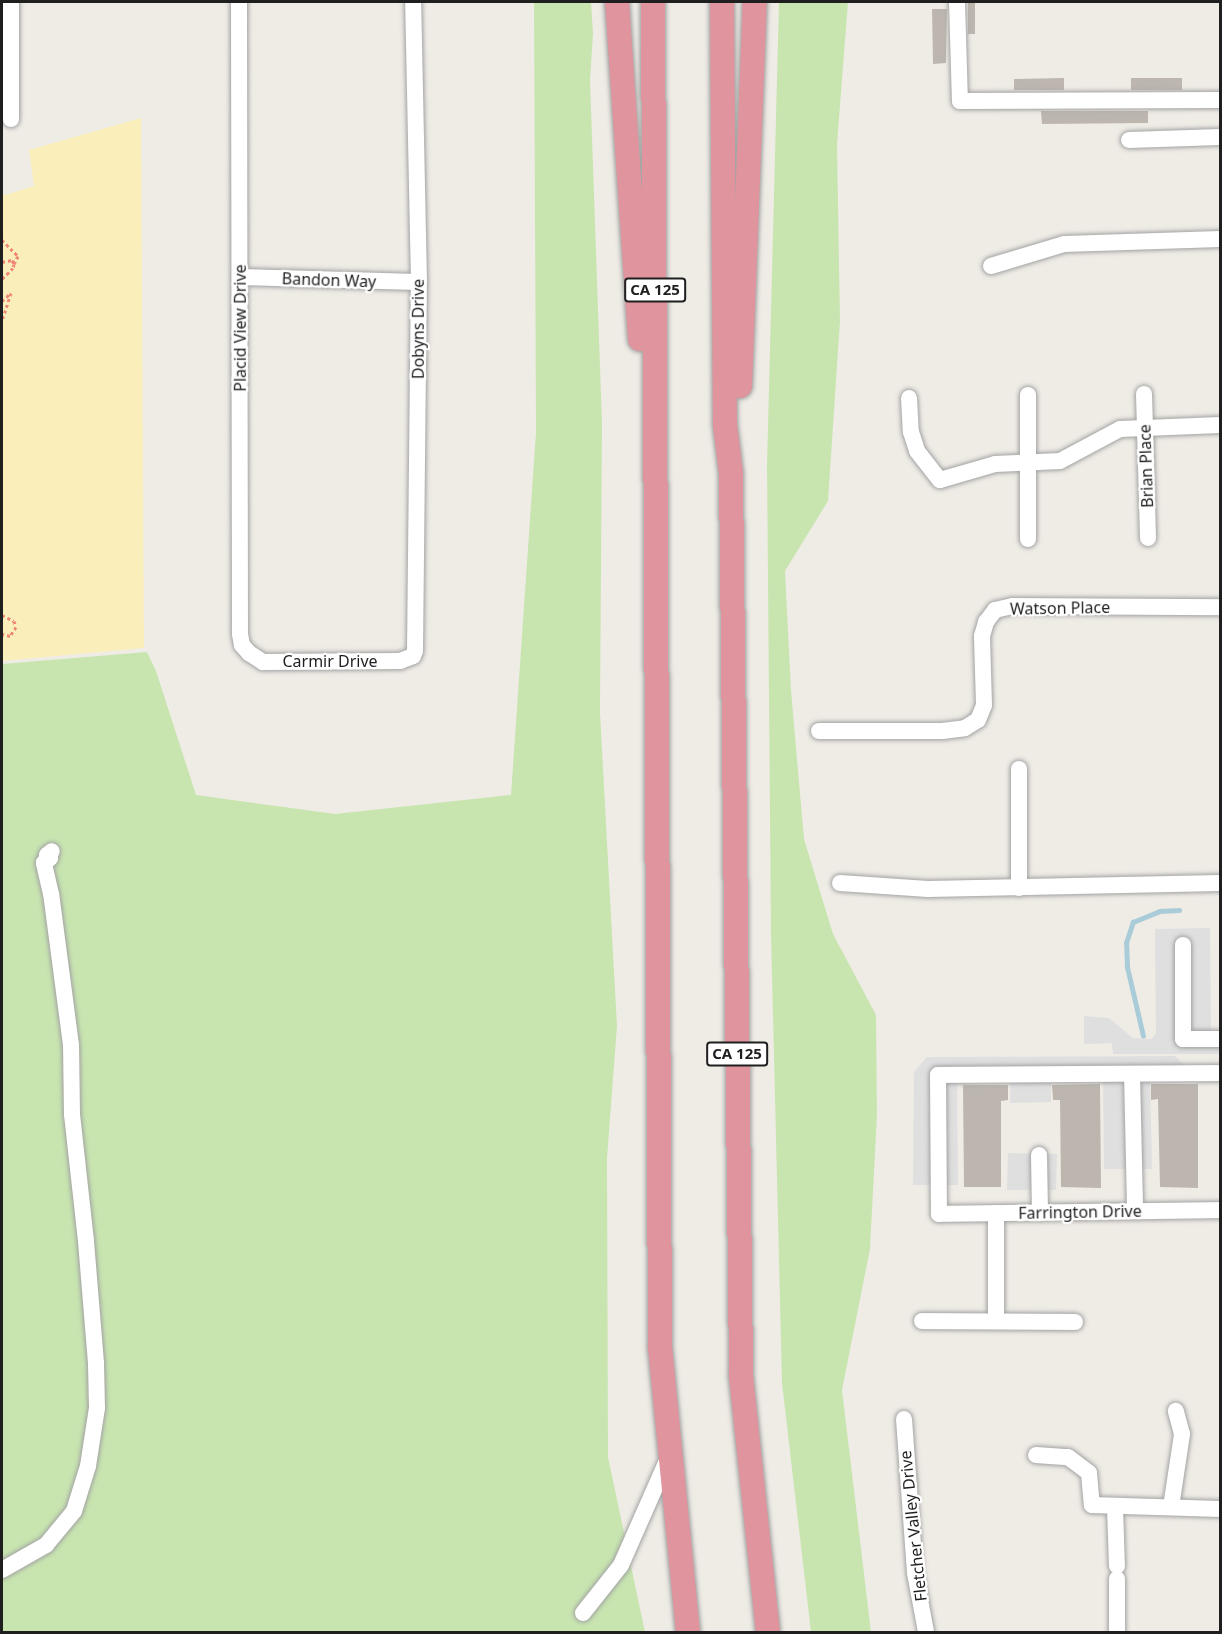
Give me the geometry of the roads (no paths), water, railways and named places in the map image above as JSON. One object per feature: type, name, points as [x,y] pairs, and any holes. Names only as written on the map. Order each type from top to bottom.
[{"type":"highway","points":[[617,2],[656,578]]},
{"type":"highway","name":"CA 125","points":[[653,2],[660,1347],[688,1632]]},
{"type":"highway","name":"CA 125","points":[[722,2],[725,425],[731,474],[741,1376],[768,1632]]},
{"type":"highway","points":[[731,474],[737,456],[755,2]]},
{"type":"street","points":[[10,119],[11,2]]},
{"type":"street","name":"Placid View Drive","points":[[238,2],[240,634],[242,645],[249,652]]},
{"type":"street","name":"Dobyns Drive","points":[[412,656],[415,651],[419,282],[413,2]]},
{"type":"street","points":[[957,2],[960,101],[1221,100]]},
{"type":"street","points":[[1129,140],[1221,137]]},
{"type":"street","points":[[992,267],[1064,244],[1221,239]]},
{"type":"street","name":"Bandon Way","points":[[240,277],[419,282]]},
{"type":"street","name":"Brian Place","points":[[1144,394],[1148,538]]},
{"type":"street","points":[[1028,395],[1028,539]]},
{"type":"street","points":[[909,398],[910,432],[917,451],[940,480],[995,464],[1060,461],[1119,429],[1221,425]]},
{"type":"street","name":"Watson Place","points":[[819,731],[942,731],[965,728],[978,720],[984,705],[982,636],[986,622],[995,610],[1013,606],[1221,607]]},
{"type":"street","name":"Carmir Drive","points":[[249,652],[263,662],[400,661],[412,656]]},
{"type":"street","points":[[1019,888],[1020,769]]},
{"type":"street","points":[[2,1570],[45,1545],[74,1511],[88,1466],[97,1408],[96,1363],[86,1241],[72,1115],[70,1045],[51,894],[44,863],[50,858],[47,855],[52,851]]},
{"type":"street","points":[[840,883],[928,889],[1221,883]]},
{"type":"street","points":[[1183,945],[1183,1039],[1221,1039]]},
{"type":"street","points":[[1135,1211],[1132,1074],[1221,1073]]},
{"type":"street","name":"Farrington Drive","points":[[1132,1074],[938,1075],[939,1214],[1221,1210]]},
{"type":"street","points":[[1040,1155],[1040,1213]]},
{"type":"street","points":[[996,1213],[996,1321]]},
{"type":"street","points":[[922,1321],[1075,1322]]},
{"type":"street","points":[[1171,1507],[1182,1434],[1176,1411]]},
{"type":"street","name":"Fletcher Valley Drive","points":[[904,1419],[915,1573],[926,1632]]},
{"type":"street","points":[[583,1614],[621,1565],[670,1453]]},
{"type":"street","points":[[1036,1455],[1068,1457],[1089,1473],[1092,1505],[1221,1509]]},
{"type":"street","points":[[1115,1507],[1117,1632]]},
{"type":"waterway","points":[[1143,1036],[1127,967],[1126,943],[1133,922],[1160,911],[1179,910]]}]
